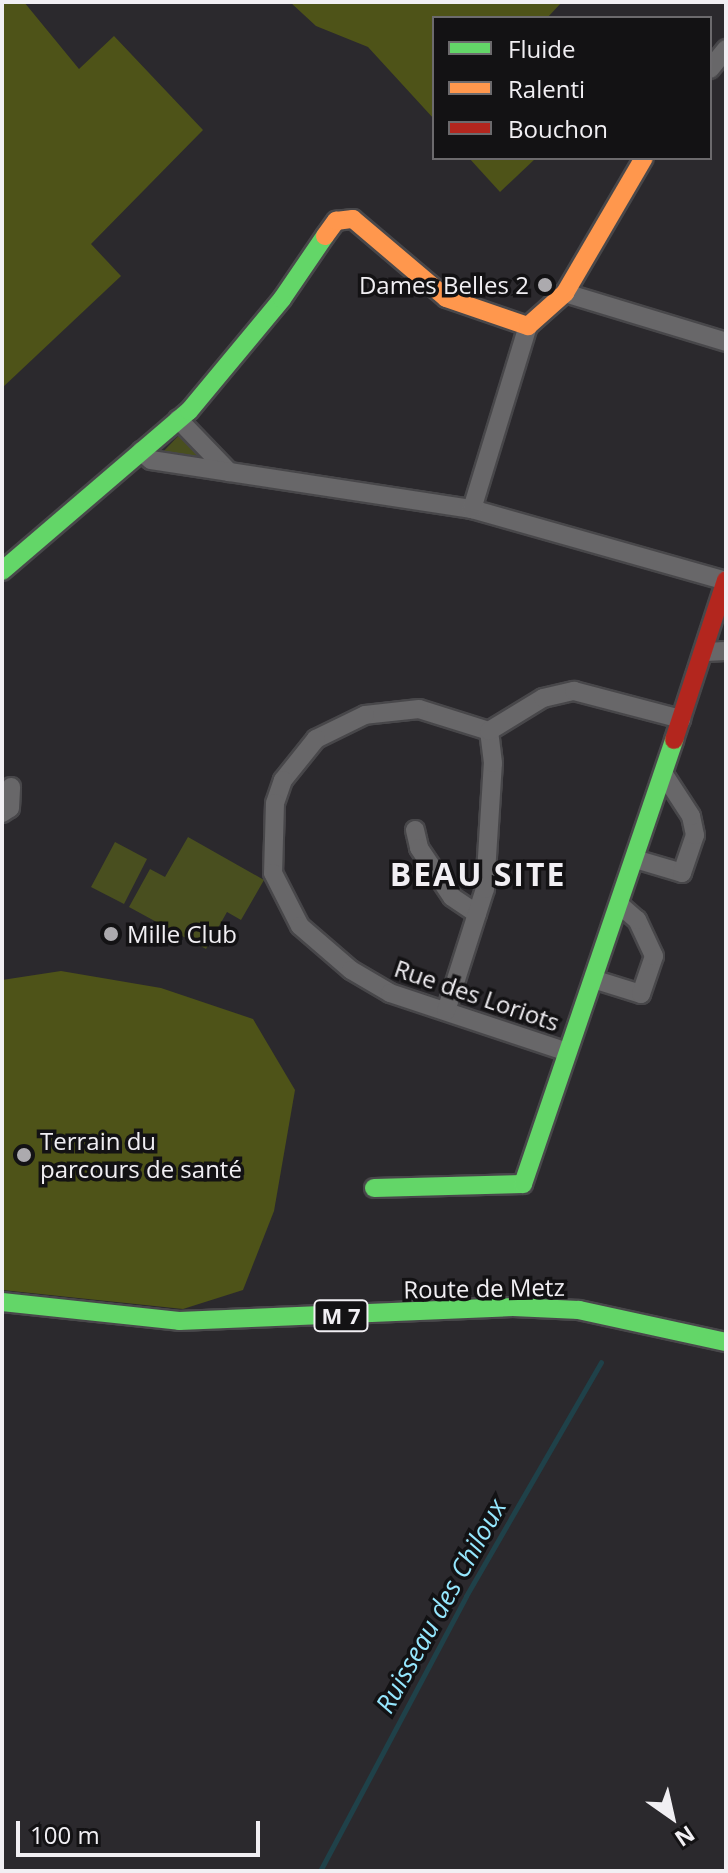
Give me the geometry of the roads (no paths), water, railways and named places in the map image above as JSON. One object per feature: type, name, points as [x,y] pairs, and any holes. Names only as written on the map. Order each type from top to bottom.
[{"type":"street","points":[[712,66],[726,49]]},
{"type":"street","points":[[472,509],[528,326],[565,293],[643,160]]},
{"type":"street","points":[[2,571],[178,419],[224,373],[282,299],[327,230],[344,218],[353,219],[446,298],[528,326]]},
{"type":"street","points":[[565,293],[726,342]]},
{"type":"street","points":[[178,419],[229,472]]},
{"type":"street","points":[[141,451],[151,460],[472,509],[726,580]]},
{"type":"street","name":"Rue des Loriots","points":[[374,1188],[523,1184],[567,1052],[596,980],[726,580]]},
{"type":"street","points":[[705,652],[726,651]]},
{"type":"street","points":[[446,1011],[485,889],[493,763],[489,731],[543,698],[574,691],[681,719]]},
{"type":"street","name":"Rue des Loriots","points":[[489,731],[419,709],[365,715],[316,739],[283,780],[275,803],[273,873],[300,926],[351,970],[390,993],[567,1052]]},
{"type":"street","points":[[635,859],[682,873],[695,835],[691,816],[663,773]]},
{"type":"street","points":[[2,813],[10,808],[11,787]]},
{"type":"street","points":[[415,830],[419,848],[452,897],[477,914]]},
{"type":"street","points":[[596,980],[641,994],[654,956],[637,920],[620,905]]},
{"type":"street","name":"Route de Metz","points":[[2,1302],[107,1318],[179,1321],[513,1307],[579,1310],[726,1342]]},
{"type":"street","name":"Route de Metz","points":[[678,1331],[726,1355]]},
{"type":"waterway","name":"Ruisseau des Chiloux","points":[[320,1871],[466,1596],[601,1362]]},
{"type":"place","name":"Dames Belles 2","points":[[545,285]]},
{"type":"place","name":"Mille Club","points":[[111,934]]},
{"type":"place","name":"Terrain du parcours de santé","points":[[24,1155]]},
{"type":"district","name":"BEAU SITE","points":[[478,874]]}]
